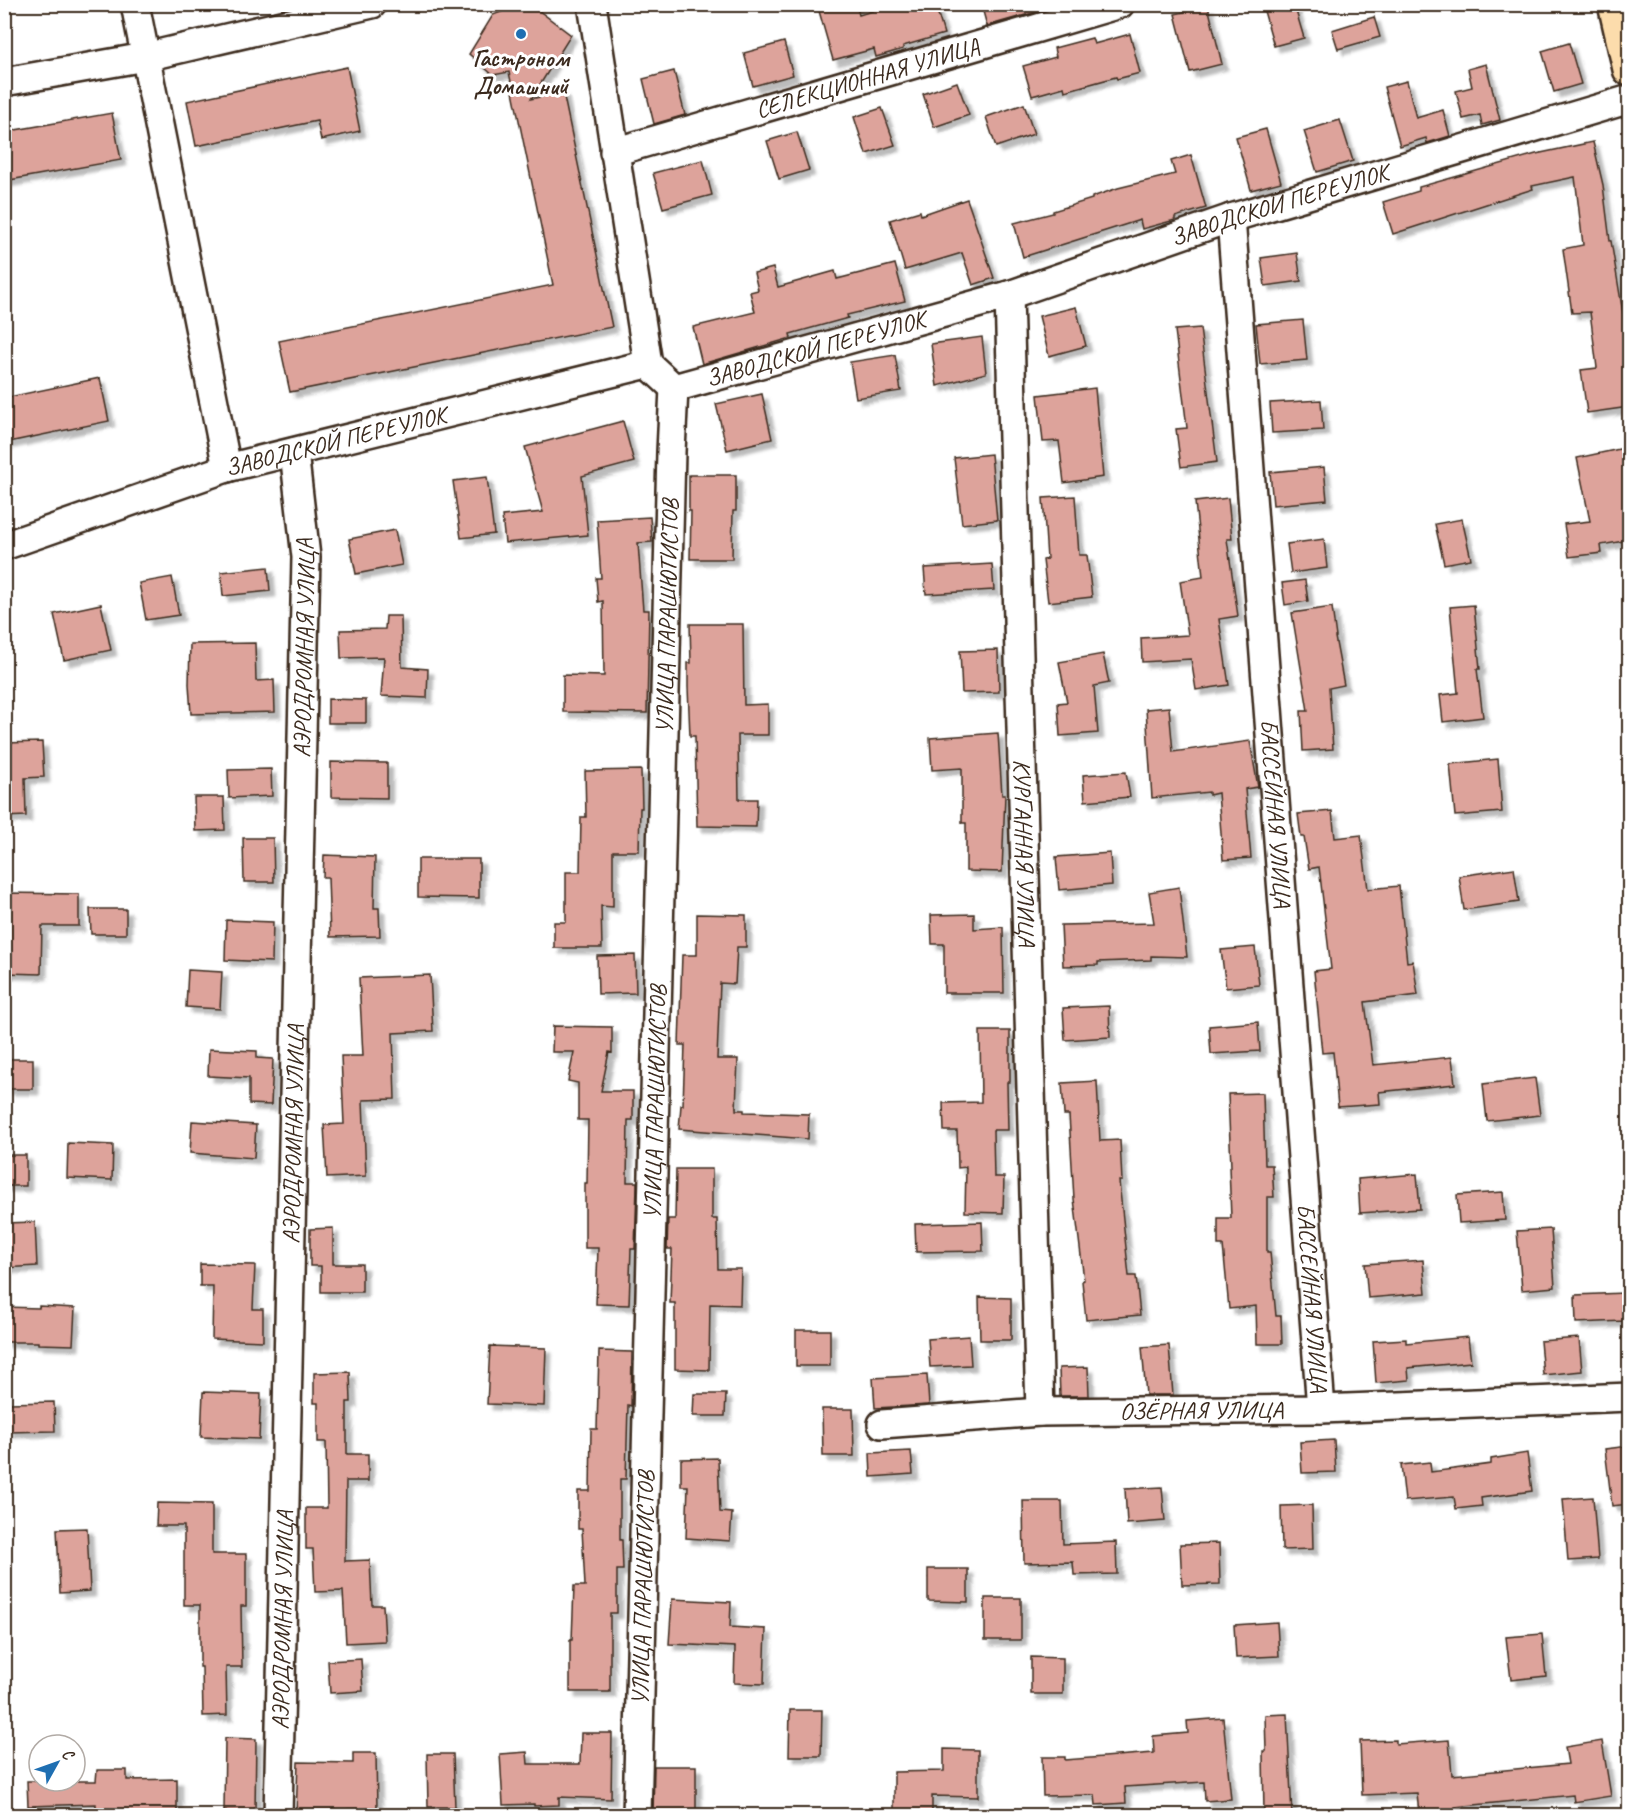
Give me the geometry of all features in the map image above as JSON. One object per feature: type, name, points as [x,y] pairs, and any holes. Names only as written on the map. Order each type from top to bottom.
[{"type":"main road","points":[[1615,4],[1629,69]]},
{"type":"street","points":[[135,4],[227,468]]},
{"type":"street","points":[[4,82],[145,57],[372,4]]},
{"type":"street","points":[[592,4],[648,364]]},
{"type":"street","name":"СЕЛЕКЦИОННАЯ УЛИЦА","points":[[614,152],[1120,4]]},
{"type":"street","name":"ЗАВОДСКОЙ ПЕРЕУЛОК","points":[[4,546],[227,468],[648,364],[674,388],[1009,295],[1231,218],[1629,99]]},
{"type":"street","name":"БАССЕЙНАЯ УЛИЦА","points":[[1231,218],[1321,1409]]},
{"type":"street","name":"КУРГАННАЯ УЛИЦА","points":[[1009,295],[1040,1412]]},
{"type":"street","name":"УЛИЦА ПАРАШЮТИСТОВ","points":[[637,1815],[674,388]]},
{"type":"street","name":"АЭРОДРОМНАЯ УЛИЦА","points":[[278,1815],[306,557],[294,452]]},
{"type":"street","name":"ОЗЁРНАЯ УЛИЦА","points":[[882,1424],[1040,1412],[1321,1409],[1629,1397]]},
{"type":"building","points":[[522,4],[530,4],[571,35],[531,99],[563,92],[612,327],[290,392],[279,341],[553,285],[509,72],[493,75],[469,54],[493,15]]},
{"type":"building","points":[[817,4],[856,4],[859,15],[894,4],[935,4],[944,34],[876,57],[874,49],[833,60]]},
{"type":"building","points":[[981,4],[1042,4],[1043,10],[987,26]]},
{"type":"building","points":[[1262,4],[1294,4],[1304,38],[1274,46]]},
{"type":"building","points":[[1208,6],[1222,64],[1190,72],[1175,14]]},
{"type":"building","points":[[1374,17],[1380,37],[1338,49],[1332,30]]},
{"type":"building","points":[[1130,34],[1140,73],[1065,91],[1064,87],[1032,96],[1023,66],[1056,57],[1054,48],[1092,38],[1094,44]]},
{"type":"building","points":[[784,42],[793,75],[753,86],[744,53]]},
{"type":"building","points":[[1569,43],[1581,84],[1554,92],[1542,51]]},
{"type":"building","points":[[1486,64],[1500,120],[1482,125],[1480,115],[1463,119],[1456,91],[1472,87],[1468,69]]},
{"type":"building","points":[[347,67],[360,131],[321,140],[317,121],[196,146],[187,101]]},
{"type":"building","points":[[674,71],[685,115],[654,124],[643,79]]},
{"type":"building","points":[[1407,81],[1416,118],[1443,110],[1450,136],[1427,143],[1426,138],[1400,146],[1384,87]]},
{"type":"building","points":[[957,82],[969,115],[934,127],[923,94]]},
{"type":"building","points":[[1024,104],[1034,134],[996,147],[986,117]]},
{"type":"building","points":[[882,108],[895,145],[866,154],[854,117]]},
{"type":"building","points":[[112,113],[121,160],[4,181],[4,132]]},
{"type":"building","points":[[1340,120],[1353,161],[1317,172],[1304,131]]},
{"type":"building","points":[[1266,129],[1281,182],[1251,190],[1236,137]]},
{"type":"building","points":[[797,132],[809,170],[779,179],[767,141]]},
{"type":"building","points":[[1593,142],[1603,185],[1623,313],[1628,313],[1629,407],[1587,413],[1581,370],[1597,368],[1590,312],[1572,313],[1563,249],[1583,245],[1575,177],[1532,186],[1533,189],[1393,234],[1383,202],[1419,191],[1419,187],[1536,154]]},
{"type":"building","points":[[1191,155],[1206,208],[1142,229],[1140,220],[1023,257],[1014,223],[1053,213],[1053,211],[1118,188],[1175,174],[1171,161]]},
{"type":"building","points":[[703,160],[712,195],[663,208],[653,173]]},
{"type":"building","points":[[967,199],[994,278],[973,285],[962,253],[905,270],[890,220],[920,211],[921,215]]},
{"type":"building","points":[[1297,253],[1301,281],[1265,286],[1261,258]]},
{"type":"building","points":[[895,264],[905,301],[847,315],[848,318],[790,334],[791,338],[702,364],[693,327],[755,312],[750,292],[758,290],[754,273],[773,268],[778,287],[835,271],[837,279]]},
{"type":"building","points":[[1076,307],[1086,346],[1049,356],[1039,316]]},
{"type":"building","points":[[1303,320],[1307,360],[1260,364],[1256,324]]},
{"type":"building","points":[[1200,328],[1217,462],[1181,467],[1176,429],[1187,428],[1175,330]]},
{"type":"building","points":[[982,337],[986,373],[937,386],[931,344]]},
{"type":"building","points":[[895,355],[901,391],[856,398],[850,362]]},
{"type":"building","points":[[100,378],[109,421],[4,443],[4,398]]},
{"type":"building","points":[[1095,388],[1103,477],[1064,483],[1059,441],[1043,442],[1038,395]]},
{"type":"building","points":[[762,394],[772,439],[727,450],[716,404]]},
{"type":"building","points":[[1321,400],[1323,430],[1272,433],[1270,403]]},
{"type":"building","points":[[623,421],[634,462],[582,476],[588,535],[505,543],[502,516],[543,512],[525,447]]},
{"type":"building","points":[[1629,447],[1629,540],[1601,545],[1602,553],[1569,557],[1564,524],[1590,521],[1577,458]]},
{"type":"building","points":[[991,454],[997,520],[962,524],[954,458]]},
{"type":"building","points":[[1324,467],[1327,500],[1273,505],[1270,472]]},
{"type":"building","points":[[689,475],[736,475],[732,559],[690,559]]},
{"type":"building","points":[[487,477],[494,534],[461,538],[453,481]]},
{"type":"building","points":[[1075,496],[1079,555],[1087,555],[1092,597],[1048,602],[1043,560],[1047,559],[1043,498]]},
{"type":"building","points":[[1228,498],[1232,539],[1227,539],[1238,616],[1219,619],[1229,685],[1196,690],[1191,659],[1142,662],[1141,638],[1188,635],[1180,581],[1203,577],[1195,502]]},
{"type":"building","points":[[650,517],[652,542],[638,543],[643,610],[649,610],[647,713],[563,712],[563,675],[604,676],[603,601],[598,602],[596,578],[601,578],[597,520]]},
{"type":"building","points":[[1462,519],[1471,559],[1444,564],[1435,524]]},
{"type":"building","points":[[395,530],[402,565],[356,574],[349,539]]},
{"type":"building","points":[[1324,539],[1327,568],[1291,573],[1287,544]]},
{"type":"building","points":[[992,564],[994,590],[926,594],[924,568]]},
{"type":"building","points":[[268,567],[270,591],[223,596],[221,572]]},
{"type":"building","points":[[172,577],[179,615],[146,620],[139,583]]},
{"type":"building","points":[[1305,580],[1308,601],[1285,605],[1282,583]]},
{"type":"building","points":[[101,604],[111,650],[64,660],[54,614]]},
{"type":"building","points":[[1474,605],[1480,669],[1477,669],[1483,717],[1443,722],[1440,695],[1458,693],[1450,607]]},
{"type":"building","points":[[1332,607],[1344,685],[1329,688],[1333,749],[1303,751],[1301,711],[1308,711],[1292,613]]},
{"type":"building","points":[[386,616],[401,616],[402,667],[428,669],[427,698],[381,696],[384,657],[341,658],[340,630],[385,629]]},
{"type":"building","points":[[690,624],[743,624],[744,705],[768,704],[768,735],[738,735],[739,799],[757,799],[756,827],[697,826],[695,736],[690,736],[688,687],[688,663],[691,663]]},
{"type":"building","points":[[255,643],[256,681],[274,680],[275,712],[191,714],[190,644]]},
{"type":"building","points":[[998,650],[999,692],[962,693],[960,651]]},
{"type":"building","points":[[1103,654],[1109,683],[1094,686],[1098,733],[1060,736],[1058,703],[1067,702],[1059,662]]},
{"type":"building","points":[[328,699],[366,700],[366,723],[328,723]]},
{"type":"building","points":[[1169,707],[1173,752],[1250,741],[1258,787],[1245,789],[1251,858],[1223,860],[1218,793],[1152,798],[1146,709]]},
{"type":"building","points":[[998,733],[1002,795],[1005,795],[1002,872],[966,871],[966,823],[962,823],[962,768],[932,770],[930,738]]},
{"type":"building","points":[[42,742],[44,777],[25,778],[26,816],[4,817],[4,743]]},
{"type":"building","points":[[1498,759],[1502,812],[1455,816],[1450,764]]},
{"type":"building","points":[[331,762],[387,763],[387,798],[331,797]]},
{"type":"building","points":[[271,769],[272,796],[229,798],[228,770]]},
{"type":"building","points":[[641,770],[642,808],[640,808],[639,851],[613,851],[613,907],[601,906],[602,948],[554,948],[554,922],[566,922],[566,872],[580,872],[581,817],[586,817],[585,771]]},
{"type":"building","points":[[1126,772],[1130,797],[1085,801],[1083,775]]},
{"type":"building","points":[[194,797],[224,797],[225,830],[195,831]]},
{"type":"building","points":[[1332,811],[1335,838],[1361,835],[1368,889],[1399,886],[1407,962],[1413,961],[1418,995],[1365,1002],[1373,1065],[1452,1057],[1455,1084],[1379,1092],[1380,1104],[1338,1107],[1333,1052],[1322,1053],[1314,971],[1331,969],[1319,867],[1309,869],[1298,814]]},
{"type":"building","points":[[243,838],[273,838],[274,882],[244,882]]},
{"type":"building","points":[[1110,853],[1112,885],[1059,890],[1056,857]]},
{"type":"building","points":[[324,855],[375,857],[374,908],[379,908],[380,936],[330,937],[328,877],[323,877]]},
{"type":"building","points":[[418,859],[479,859],[479,898],[418,897]]},
{"type":"building","points":[[1514,868],[1519,902],[1464,910],[1459,876]]},
{"type":"building","points":[[1179,887],[1187,957],[1151,956],[1151,960],[1063,966],[1061,925],[1154,923],[1149,892]]},
{"type":"building","points":[[4,893],[79,894],[79,926],[42,926],[41,974],[4,973]]},
{"type":"building","points":[[90,909],[126,909],[126,934],[91,934]]},
{"type":"building","points":[[697,914],[746,915],[746,947],[737,947],[735,984],[720,983],[717,1059],[738,1059],[736,1110],[809,1114],[808,1139],[679,1129],[681,1105],[683,1105],[685,1045],[679,1045],[682,955],[697,955]]},
{"type":"building","points":[[974,914],[974,929],[1003,927],[1004,993],[944,993],[944,944],[932,944],[931,915]]},
{"type":"building","points":[[226,920],[273,922],[272,962],[225,960]]},
{"type":"building","points":[[1255,947],[1259,985],[1226,988],[1221,950]]},
{"type":"building","points":[[635,955],[636,993],[598,994],[597,956]]},
{"type":"building","points":[[188,970],[222,972],[220,1009],[186,1007]]},
{"type":"building","points":[[430,975],[433,1031],[393,1033],[395,1099],[363,1100],[366,1176],[327,1178],[324,1125],[344,1124],[341,1056],[363,1056],[359,978]]},
{"type":"building","points":[[1109,1006],[1110,1037],[1065,1040],[1063,1008]]},
{"type":"building","points":[[1258,1022],[1260,1051],[1211,1054],[1209,1026]]},
{"type":"building","points":[[553,1026],[612,1027],[612,1053],[609,1052],[601,1091],[633,1091],[633,1120],[628,1120],[627,1182],[637,1182],[637,1186],[635,1249],[631,1249],[629,1305],[596,1304],[598,1248],[585,1248],[588,1120],[578,1120],[578,1083],[568,1081],[574,1052],[552,1052]]},
{"type":"building","points":[[980,1031],[1010,1031],[1010,1082],[1007,1082],[1008,1130],[993,1130],[994,1177],[1004,1177],[1003,1213],[965,1212],[966,1167],[958,1168],[957,1131],[944,1131],[943,1103],[981,1102]]},
{"type":"building","points":[[209,1049],[257,1051],[257,1058],[273,1059],[271,1105],[249,1104],[249,1078],[208,1076]]},
{"type":"building","points":[[4,1059],[33,1059],[33,1089],[4,1089]]},
{"type":"building","points":[[1535,1078],[1540,1115],[1487,1121],[1483,1084]]},
{"type":"building","points":[[1097,1081],[1100,1141],[1120,1140],[1122,1181],[1119,1181],[1129,1276],[1136,1276],[1140,1315],[1086,1320],[1082,1281],[1084,1280],[1074,1199],[1069,1115],[1064,1115],[1062,1083]]},
{"type":"building","points":[[1263,1093],[1265,1165],[1272,1165],[1274,1197],[1267,1197],[1267,1252],[1270,1252],[1276,1316],[1281,1316],[1282,1344],[1257,1344],[1256,1306],[1229,1309],[1223,1245],[1218,1245],[1218,1218],[1231,1218],[1228,1094]]},
{"type":"building","points":[[192,1121],[256,1125],[254,1158],[190,1153]]},
{"type":"building","points":[[68,1143],[113,1145],[112,1180],[67,1178]]},
{"type":"building","points":[[4,1155],[26,1155],[26,1186],[4,1186]]},
{"type":"building","points":[[676,1169],[712,1169],[712,1219],[717,1219],[718,1269],[741,1269],[740,1305],[710,1304],[709,1370],[675,1369],[675,1303],[670,1303],[672,1249],[667,1249],[668,1219],[675,1219]]},
{"type":"building","points":[[1417,1174],[1420,1209],[1360,1213],[1358,1179]]},
{"type":"building","points":[[1503,1192],[1505,1220],[1459,1223],[1457,1195]]},
{"type":"building","points":[[35,1222],[37,1266],[4,1268],[4,1223]]},
{"type":"building","points":[[982,1222],[983,1251],[916,1252],[915,1224]]},
{"type":"building","points":[[333,1228],[333,1264],[362,1264],[362,1292],[321,1292],[321,1266],[310,1266],[310,1229]]},
{"type":"building","points":[[1551,1229],[1555,1287],[1522,1290],[1517,1231]]},
{"type":"building","points":[[1423,1260],[1426,1293],[1368,1298],[1365,1264]]},
{"type":"building","points":[[200,1264],[255,1265],[253,1309],[263,1309],[263,1341],[212,1339],[213,1286],[200,1286]]},
{"type":"building","points":[[1624,1293],[1625,1321],[1576,1323],[1575,1295]]},
{"type":"building","points":[[979,1297],[1011,1298],[1011,1340],[980,1340]]},
{"type":"building","points":[[39,1306],[75,1308],[73,1345],[4,1342],[4,1307],[39,1308]]},
{"type":"building","points":[[796,1330],[830,1330],[830,1366],[796,1366]]},
{"type":"building","points":[[969,1336],[971,1365],[930,1367],[928,1339]]},
{"type":"building","points":[[1468,1337],[1471,1362],[1408,1368],[1409,1380],[1376,1383],[1373,1341],[1406,1339],[1406,1343]]},
{"type":"building","points":[[1579,1338],[1582,1371],[1543,1375],[1540,1341]]},
{"type":"building","points":[[1169,1345],[1173,1395],[1146,1395],[1142,1347]]},
{"type":"building","points":[[490,1346],[546,1348],[544,1406],[487,1404]]},
{"type":"building","points":[[599,1351],[632,1352],[626,1479],[620,1479],[620,1540],[622,1540],[623,1570],[617,1570],[617,1613],[610,1613],[610,1692],[570,1692],[570,1640],[572,1640],[574,1586],[585,1586],[582,1529],[578,1529],[578,1491],[590,1491],[591,1429],[597,1429]]},
{"type":"building","points":[[1088,1367],[1089,1396],[1060,1396],[1059,1368]]},
{"type":"building","points":[[350,1372],[351,1402],[347,1402],[347,1454],[368,1454],[368,1481],[346,1481],[345,1561],[370,1560],[372,1605],[383,1605],[385,1641],[346,1643],[343,1591],[315,1592],[313,1549],[306,1549],[306,1508],[327,1508],[326,1442],[318,1442],[318,1403],[314,1403],[314,1373]]},
{"type":"building","points":[[927,1375],[929,1405],[875,1408],[873,1378]]},
{"type":"building","points":[[203,1392],[261,1394],[259,1439],[201,1437]]},
{"type":"building","points":[[694,1394],[726,1394],[725,1416],[693,1416]]},
{"type":"building","points":[[54,1402],[55,1431],[8,1432],[7,1403]]},
{"type":"building","points":[[822,1409],[853,1409],[854,1456],[823,1456]]},
{"type":"building","points":[[1334,1440],[1336,1472],[1302,1473],[1300,1442]]},
{"type":"building","points":[[1629,1446],[1629,1504],[1612,1506],[1605,1449]]},
{"type":"building","points":[[911,1451],[913,1474],[871,1477],[870,1453]]},
{"type":"building","points":[[1527,1453],[1532,1491],[1481,1498],[1482,1506],[1456,1509],[1454,1497],[1405,1501],[1401,1465],[1430,1462],[1431,1472],[1491,1464],[1491,1459]]},
{"type":"building","points":[[718,1458],[720,1512],[732,1513],[730,1541],[686,1538],[688,1486],[681,1486],[681,1459]]},
{"type":"building","points":[[1162,1487],[1165,1521],[1127,1524],[1125,1489]]},
{"type":"building","points":[[1593,1497],[1598,1559],[1568,1561],[1563,1499]]},
{"type":"building","points":[[1023,1501],[1062,1501],[1063,1544],[1116,1542],[1117,1574],[1074,1575],[1073,1562],[1024,1563]]},
{"type":"building","points":[[157,1503],[212,1504],[212,1554],[246,1554],[246,1606],[241,1606],[242,1667],[226,1667],[227,1715],[203,1716],[200,1605],[184,1605],[184,1526],[156,1526]]},
{"type":"building","points":[[1312,1505],[1313,1549],[1282,1550],[1281,1506]]},
{"type":"building","points":[[87,1528],[90,1591],[60,1593],[57,1529]]},
{"type":"building","points":[[1219,1543],[1220,1584],[1182,1585],[1180,1544]]},
{"type":"building","points":[[928,1569],[968,1569],[968,1602],[928,1601]]},
{"type":"building","points":[[985,1598],[1021,1598],[1021,1640],[985,1640]]},
{"type":"building","points":[[672,1599],[731,1602],[730,1627],[766,1629],[764,1684],[734,1683],[735,1647],[669,1644]]},
{"type":"building","points":[[1277,1622],[1279,1656],[1236,1658],[1234,1625]]},
{"type":"building","points":[[1542,1634],[1546,1676],[1511,1680],[1506,1637]]},
{"type":"building","points":[[1031,1657],[1063,1658],[1063,1694],[1031,1694]]},
{"type":"building","points":[[361,1659],[363,1691],[330,1693],[328,1661]]},
{"type":"building","points":[[790,1710],[822,1710],[821,1756],[789,1756]]},
{"type":"building","points":[[1287,1714],[1292,1815],[1264,1815],[1265,1715]]},
{"type":"building","points":[[1223,1718],[1231,1799],[1205,1801],[1204,1782],[1125,1787],[1126,1803],[1096,1805],[1095,1795],[1043,1796],[1042,1757],[1065,1757],[1065,1760],[1154,1753],[1153,1736],[1188,1733],[1187,1721]]},
{"type":"building","points":[[581,1733],[612,1733],[611,1799],[559,1797],[559,1805],[503,1805],[500,1754],[527,1752],[528,1764],[580,1764]]},
{"type":"building","points":[[225,1738],[256,1739],[255,1812],[224,1811]]},
{"type":"building","points":[[1396,1740],[1396,1744],[1449,1740],[1452,1775],[1568,1764],[1565,1747],[1602,1741],[1611,1796],[1574,1802],[1573,1795],[1455,1807],[1455,1815],[1419,1815],[1417,1793],[1362,1795],[1360,1741]]},
{"type":"building","points":[[944,1749],[978,1750],[978,1797],[932,1796],[932,1815],[894,1815],[894,1772],[944,1771]]},
{"type":"building","points":[[353,1753],[376,1753],[377,1809],[348,1809],[348,1815],[296,1815],[298,1762],[353,1763]]},
{"type":"building","points":[[427,1754],[453,1754],[455,1807],[428,1807]]},
{"type":"building","points":[[654,1766],[696,1766],[696,1815],[653,1815]]},
{"type":"building","points":[[97,1770],[127,1770],[127,1780],[177,1779],[177,1814],[96,1815],[96,1804],[28,1806],[27,1793],[87,1793],[87,1781],[96,1781]]},
{"type":"place","name":"Гастроном Домашний","points":[[521,34]]}]
